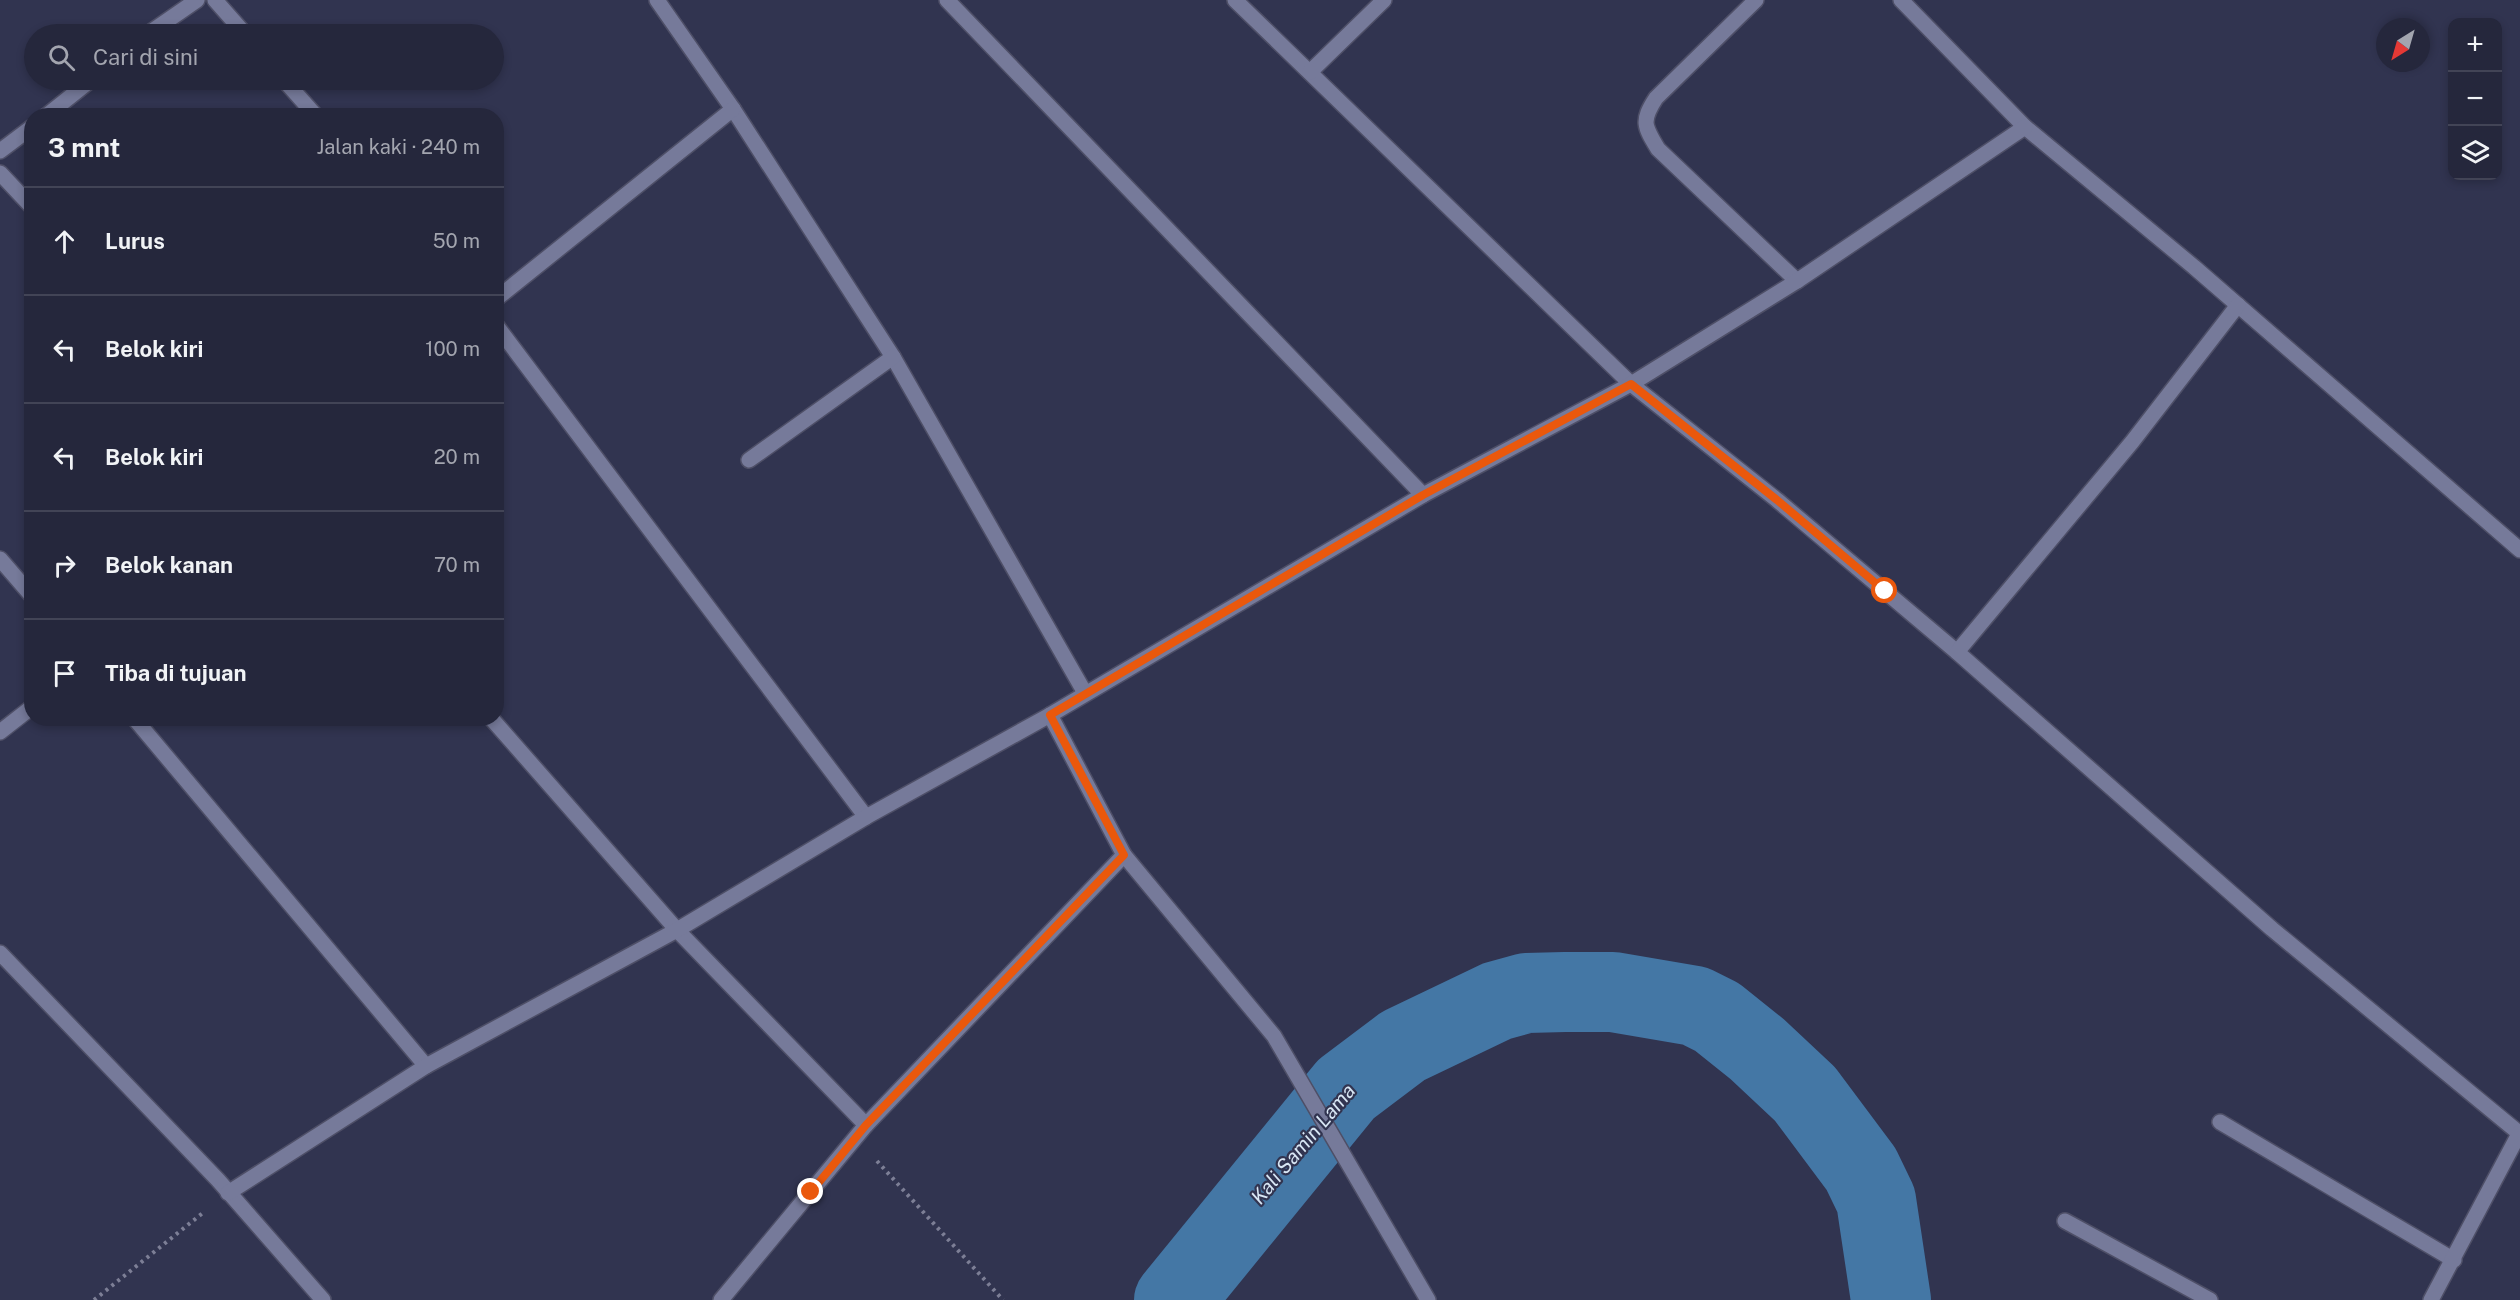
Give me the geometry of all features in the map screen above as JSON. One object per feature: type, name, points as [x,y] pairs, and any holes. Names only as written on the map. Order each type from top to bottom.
[{"type":"street","points":[[162,24],[197,0]]},
{"type":"street","points":[[215,0],[236,24]]},
{"type":"street","points":[[657,0],[733,109],[893,357],[1085,693]]},
{"type":"street","points":[[947,0],[1423,495]]},
{"type":"street","points":[[1235,0],[1631,384],[1777,500],[1957,652],[2272,929],[2520,1132],[2431,1300]]},
{"type":"street","points":[[1310,72],[1384,0]]},
{"type":"street","points":[[1756,0],[1656,98],[1648,111],[1646,126],[1658,149],[1797,281]]},
{"type":"street","points":[[1901,0],[2025,127],[2238,305],[2520,550]]},
{"type":"street","points":[[56,108],[78,90]]},
{"type":"street","points":[[293,90],[309,108]]},
{"type":"street","points":[[504,293],[733,109]]},
{"type":"street","points":[[228,1193],[426,1066],[677,930],[866,817],[1050,715],[1423,495],[1631,384],[1797,281],[2025,127]]},
{"type":"street","points":[[0,152],[24,133]]},
{"type":"street","points":[[0,172],[24,198]]},
{"type":"street","points":[[1957,652],[2132,442],[2238,305]]},
{"type":"street","points":[[504,336],[866,817]]},
{"type":"street","points":[[749,460],[893,357]]},
{"type":"street","points":[[0,559],[24,587]]},
{"type":"street","points":[[0,732],[24,712]]},
{"type":"street","points":[[1050,715],[1124,855],[1274,1036],[1428,1300]]},
{"type":"street","points":[[141,726],[426,1066]]},
{"type":"street","points":[[498,726],[677,930],[866,1125]]},
{"type":"street","points":[[721,1300],[866,1125],[1124,855]]},
{"type":"street","points":[[0,953],[228,1193],[323,1300]]},
{"type":"street","points":[[2220,1122],[2454,1260]]},
{"type":"street","points":[[2065,1221],[2210,1300]]},
{"type":"path","points":[[856,1138],[1004,1300]]},
{"type":"path","points":[[94,1300],[228,1193]]},
{"type":"waterway","name":"Kali Samin Lama","points":[[1174,1300],[1346,1089],[1403,1046],[1497,1001],[1526,993],[1565,992],[1613,992],[1695,1006],[1717,1017],[1757,1049],[1805,1094],[1861,1169],[1876,1200],[1891,1300]]},
{"type":"route","points":[[811,1192],[866,1125],[1124,855],[1050,715],[1423,495],[1631,384],[1777,500],[1885,591]]}]
